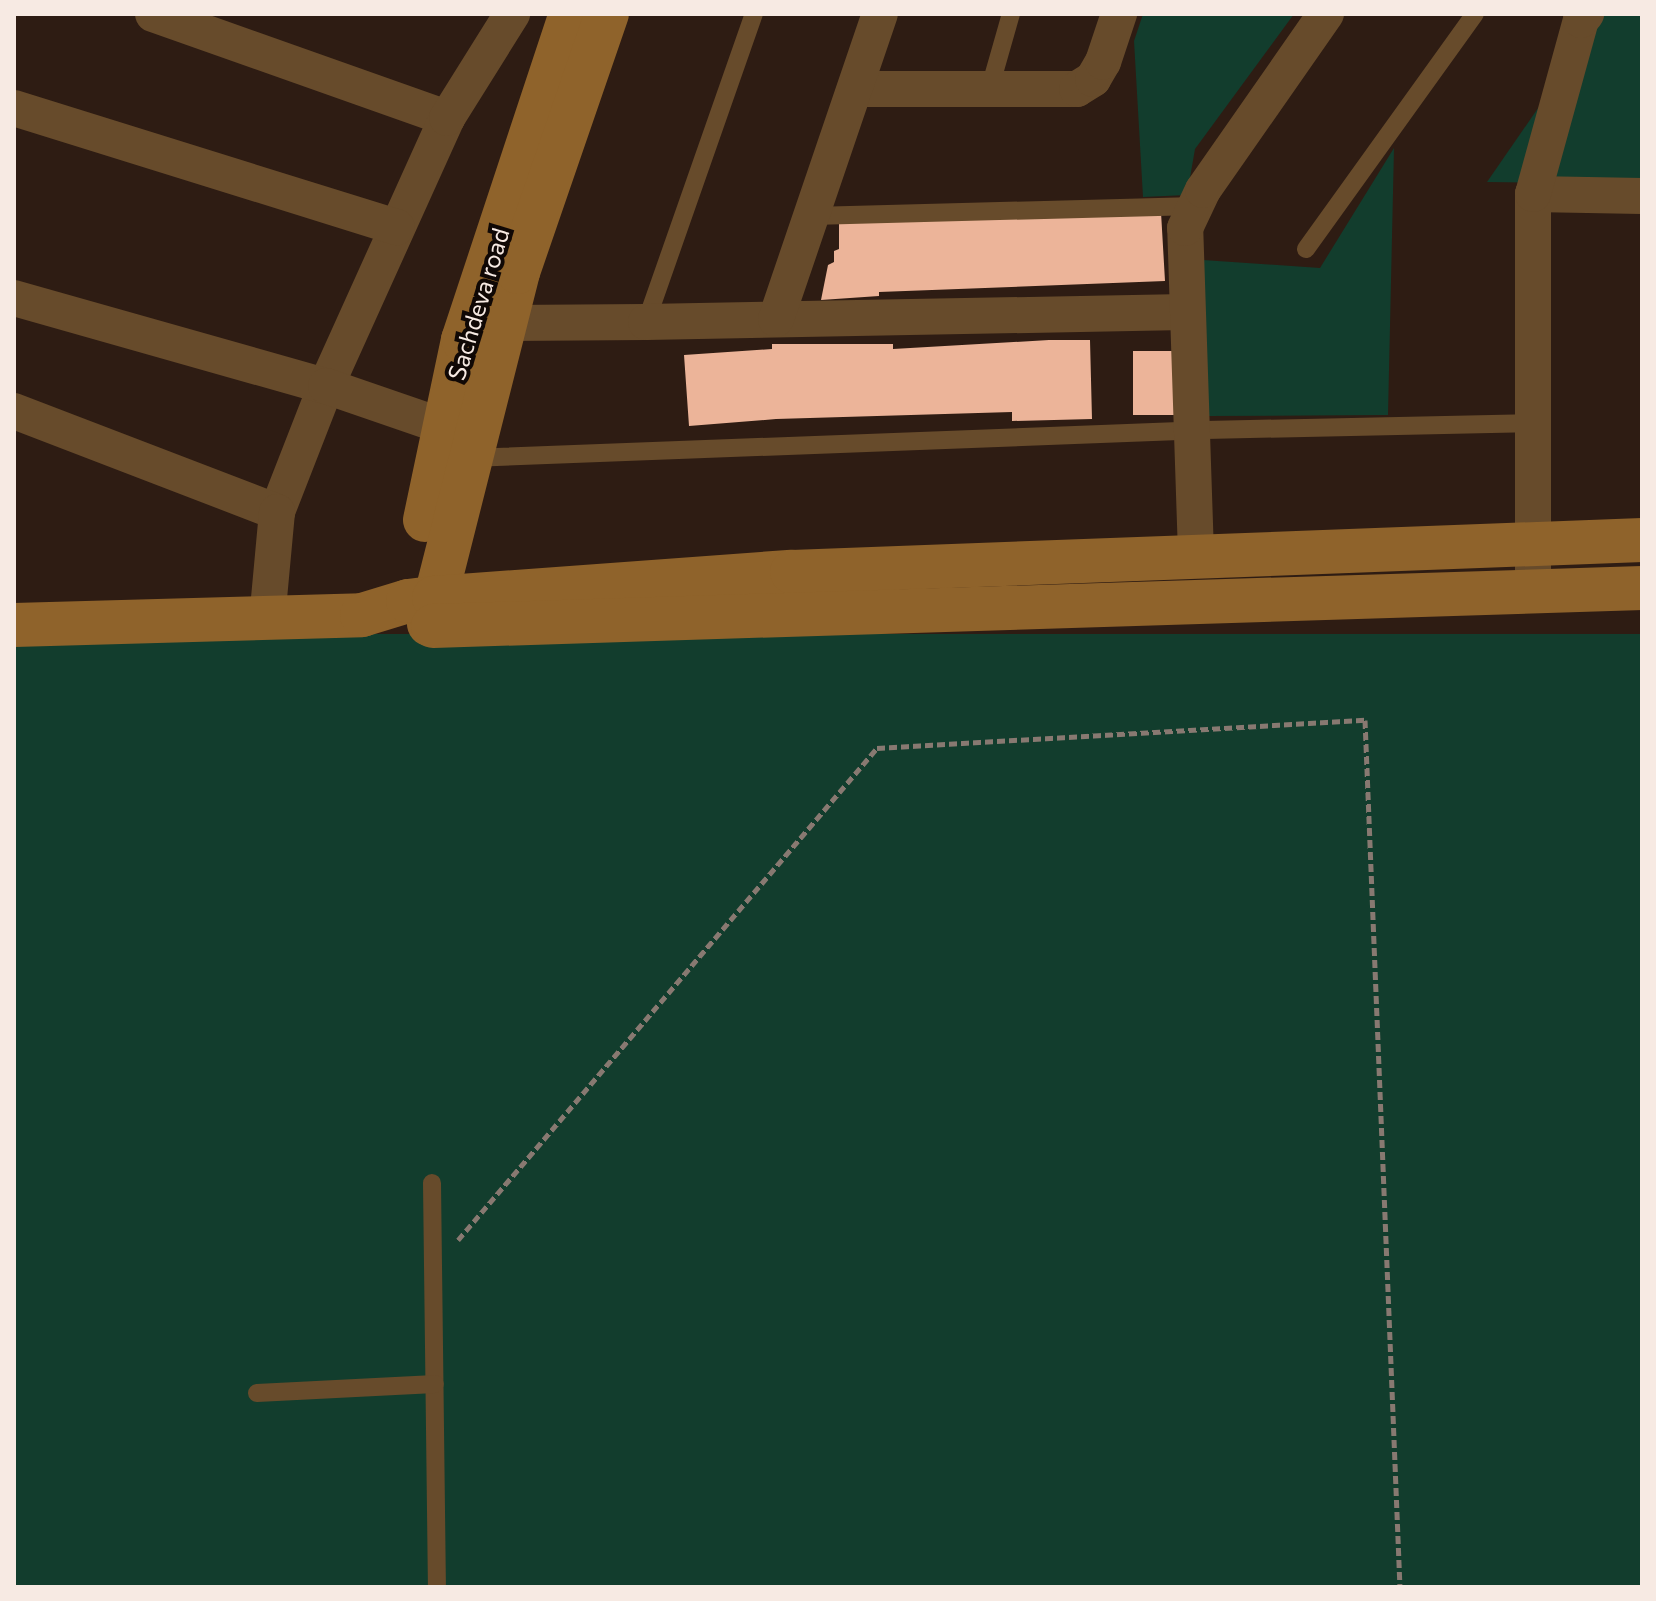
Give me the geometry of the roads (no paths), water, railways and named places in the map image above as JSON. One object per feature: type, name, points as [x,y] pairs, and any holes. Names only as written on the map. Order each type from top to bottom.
[{"type":"street","points":[[153,14],[447,118]]},
{"type":"street","points":[[267,620],[277,512],[326,386],[447,118],[512,14]]},
{"type":"street","name":"Sachdeva road","points":[[419,612],[488,320],[571,14]]},
{"type":"street","name":"Sachdeva road","points":[[488,320],[518,272],[607,14]]},
{"type":"street","points":[[776,319],[857,89],[880,14]]},
{"type":"street","points":[[857,89],[1077,89],[1093,79],[1103,62],[1119,14]]},
{"type":"street","points":[[1196,554],[1185,312],[1185,228],[1196,206],[1326,14]]},
{"type":"street","points":[[1533,592],[1530,423],[1533,194],[1580,16]]},
{"type":"street","points":[[14,108],[397,227]]},
{"type":"street","points":[[1533,194],[1642,196]]},
{"type":"street","points":[[14,298],[326,386],[457,442]]},
{"type":"street","points":[[488,320],[646,322],[1185,312]]},
{"type":"street","points":[[14,411],[277,512]]},
{"type":"street","points":[[419,612],[792,572],[1196,554],[1642,540]]},
{"type":"street","points":[[14,625],[267,620],[419,612],[1642,588]]},
{"type":"lane","points":[[646,322],[754,14]]},
{"type":"lane","points":[[989,91],[1011,14]]},
{"type":"lane","points":[[1306,249],[1475,14]]},
{"type":"lane","points":[[812,216],[1196,206]]},
{"type":"lane","points":[[457,442],[1530,423]]},
{"type":"lane","points":[[432,1183],[437,1587]]},
{"type":"lane","points":[[257,1393],[435,1384]]}]
